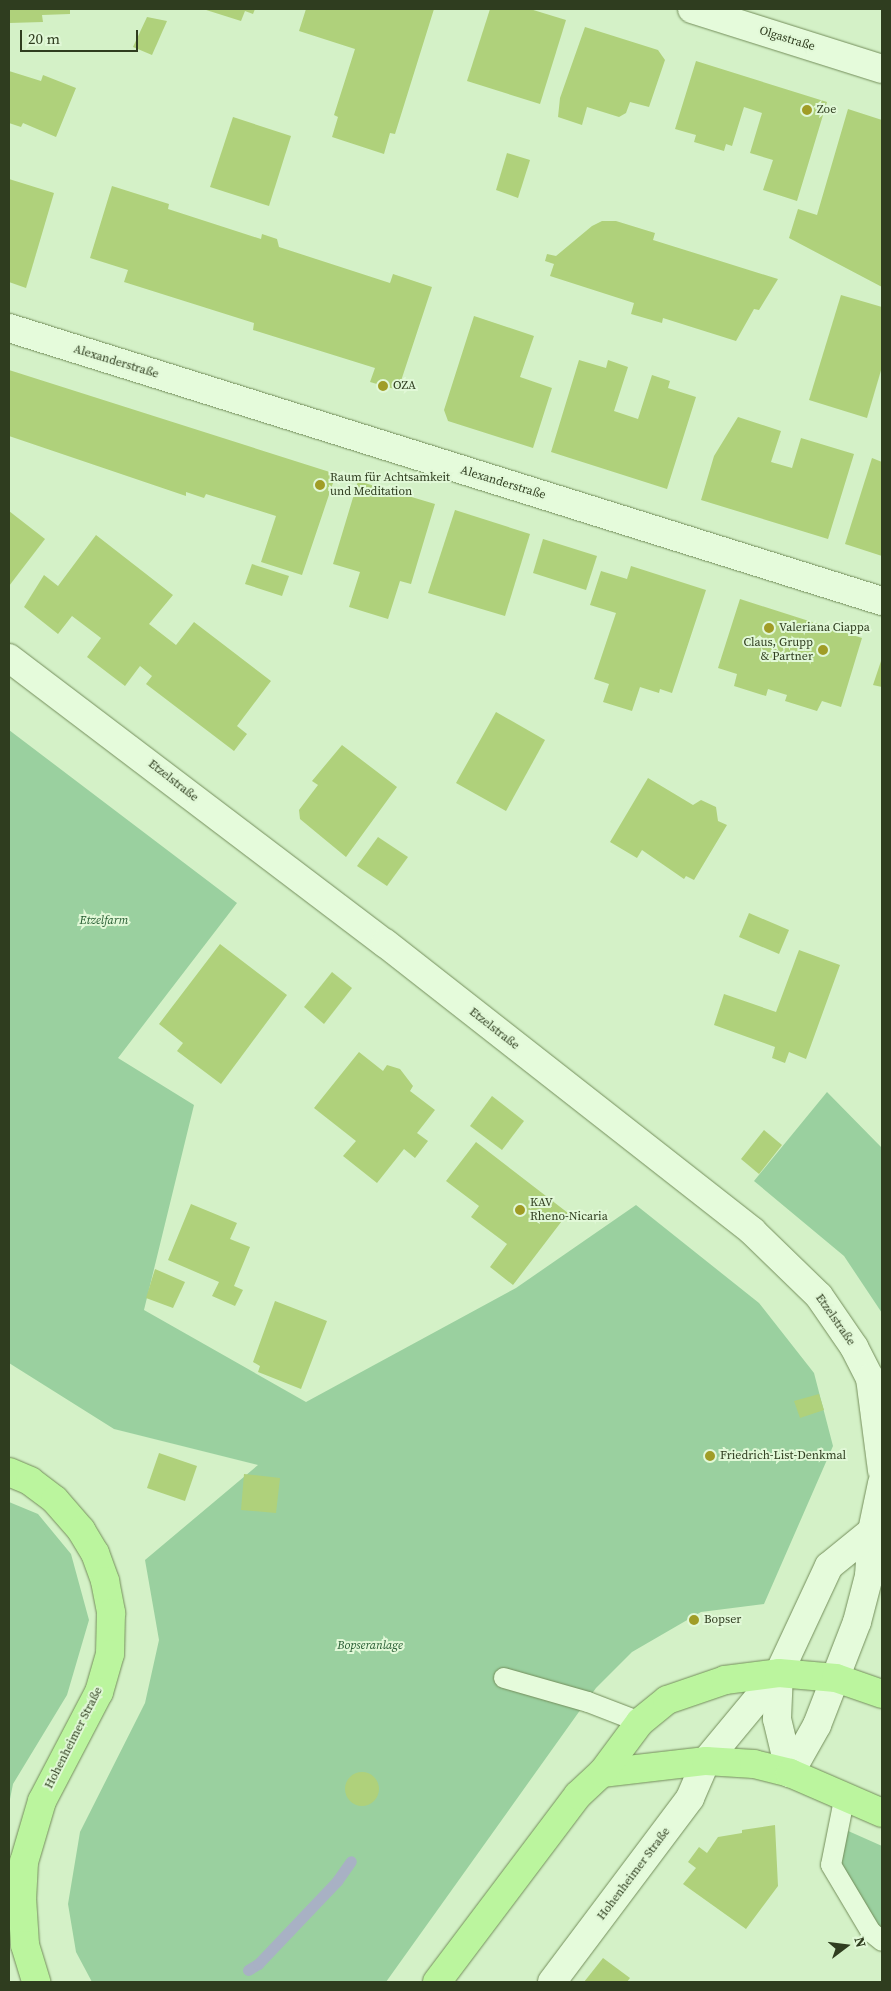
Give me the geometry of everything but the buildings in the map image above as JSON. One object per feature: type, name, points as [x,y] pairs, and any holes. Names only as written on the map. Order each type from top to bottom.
[{"type":"main road","name":"Hohenheimer Straße","points":[[9,1472],[30,1481],[55,1500],[82,1530],[95,1553],[105,1581],[111,1613],[110,1654],[99,1692],[42,1801],[24,1862],[22,1898],[25,1945],[36,1982]]},
{"type":"main road","points":[[437,1982],[542,1840],[578,1795],[602,1772],[640,1722],[667,1700],[698,1688],[779,1672],[836,1678],[882,1694]]},
{"type":"main road","points":[[602,1772],[706,1761],[754,1764],[790,1773],[882,1812]]},
{"type":"street","name":"Olgastraße","points":[[692,9],[882,69]]},
{"type":"street","name":"Alexanderstraße","points":[[9,328],[882,601]]},
{"type":"street","name":"Etzelstraße","points":[[9,658],[385,943],[752,1231],[819,1296],[854,1347],[870,1378],[882,1470]]},
{"type":"street","points":[[790,1773],[817,1725],[857,1622],[869,1576],[877,1531],[882,1483]]},
{"type":"street","points":[[790,1773],[777,1719],[779,1672],[829,1566],[877,1531]]},
{"type":"street","name":"Hohenheimer Straße","points":[[552,1982],[690,1798],[706,1761],[779,1672]]},
{"type":"lane","points":[[504,1678],[588,1702],[640,1722]]},
{"type":"lane","points":[[845,1795],[831,1865],[871,1932],[882,1941]]},
{"type":"green space","name":"Bopseranlage","points":[[9,730],[237,903],[118,1058],[194,1105],[144,1310],[306,1402],[516,1288],[636,1205],[759,1303],[814,1373],[833,1446],[764,1604],[701,1612],[632,1652],[596,1688],[386,1982],[92,1982],[76,1952],[68,1904],[80,1832],[145,1703],[159,1640],[145,1560],[258,1465],[114,1429],[9,1363]]},
{"type":"green space","points":[[827,1092],[882,1148],[882,1313],[844,1256],[754,1181]]},
{"type":"green space","points":[[9,1502],[38,1514],[71,1554],[89,1620],[67,1695],[13,1784],[9,1804]]},
{"type":"green space","points":[[846,1830],[882,1846],[882,1930],[839,1864]]},
{"type":"waterway","points":[[248,1970],[258,1964],[337,1881],[351,1861]]},
{"type":"place","name":"Zoe","points":[[807,110]]},
{"type":"place","name":"OZA","points":[[383,386]]},
{"type":"place","name":"Raum für Achtsamkeit und Meditation","points":[[320,485]]},
{"type":"place","name":"Valeriana Ciappa","points":[[769,628]]},
{"type":"place","name":"Claus, Grupp & Partner","points":[[823,650]]},
{"type":"place","name":"KAV Rheno-Nicaria","points":[[520,1210]]},
{"type":"place","name":"Friedrich-List-Denkmal","points":[[710,1456]]},
{"type":"place","name":"Bopser","points":[[694,1620]]},
{"type":"park label","name":"Etzelfarm","points":[[104,921]]}]
